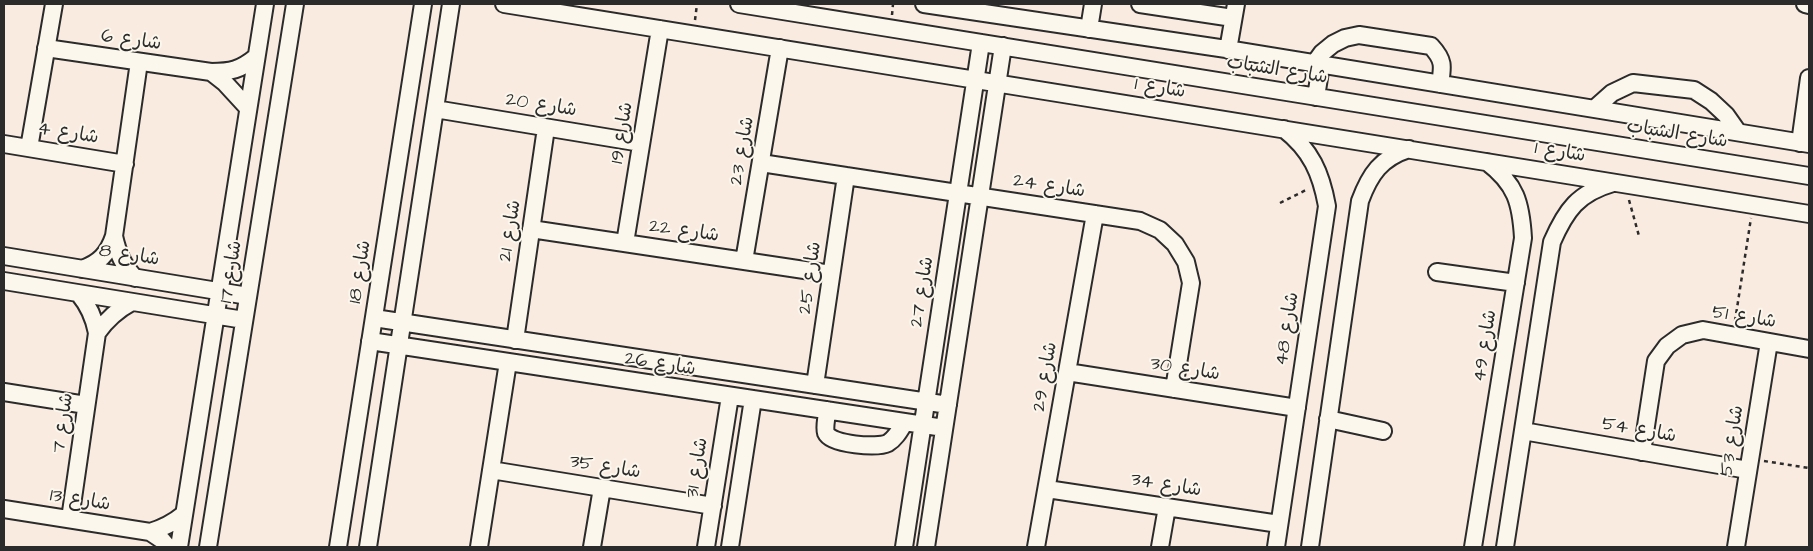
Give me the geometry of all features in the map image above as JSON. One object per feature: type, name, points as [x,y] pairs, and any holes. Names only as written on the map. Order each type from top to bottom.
[{"type":"street","points":[[29,148],[54,4]]},
{"type":"street","name":"شارع 17","points":[[179,547],[264,4]]},
{"type":"street","name":"شارع 17","points":[[208,547],[295,4]]},
{"type":"street","name":"شارع 18","points":[[338,547],[423,4]]},
{"type":"street","points":[[368,547],[451,4]]},
{"type":"street","name":"شارع 1","points":[[504,4],[1809,214]]},
{"type":"street","name":"شارع الشباب","points":[[739,4],[1809,176]]},
{"type":"street","name":"شارع الشباب","points":[[931,4],[1805,143]]},
{"type":"street","points":[[1089,29],[1093,4]]},
{"type":"street","points":[[1140,4],[1235,11],[1228,50]]},
{"type":"street","points":[[1805,4],[1809,6]]},
{"type":"street","name":"شارع 19","points":[[625,243],[660,29]]},
{"type":"street","points":[[1316,97],[1318,65],[1322,53],[1333,44],[1359,35],[1432,46],[1443,64],[1440,84]]},
{"type":"street","name":"شارع 27","points":[[904,547],[981,43]]},
{"type":"street","points":[[926,547],[1003,46]]},
{"type":"street","name":"شارع 6","points":[[46,48],[211,72],[228,72],[243,67],[256,57]]},
{"type":"street","name":"شارع 23","points":[[744,261],[780,48]]},
{"type":"street","points":[[82,269],[93,265],[103,258],[110,248],[114,236],[140,62]]},
{"type":"street","points":[[211,72],[225,83],[248,108]]},
{"type":"street","points":[[1805,143],[1809,78]]},
{"type":"street","points":[[1594,109],[1612,93],[1633,83],[1694,90],[1711,101],[1726,115],[1738,132]]},
{"type":"street","name":"شارع 20","points":[[435,109],[641,143]]},
{"type":"street","name":"شارع 21","points":[[514,340],[546,128]]},
{"type":"street","name":"شارع 48","points":[[1276,547],[1327,206],[1322,181],[1312,159],[1296,139],[1284,129]]},
{"type":"street","name":"شارع 4","points":[[4,144],[125,164]]},
{"type":"street","points":[[1310,547],[1360,201],[1368,181],[1380,165],[1398,153],[1409,149]]},
{"type":"street","name":"شارع 49","points":[[1473,547],[1523,238],[1522,214],[1514,191],[1500,172],[1487,162]]},
{"type":"street","name":"شارع 24","points":[[761,163],[1140,221],[1160,230],[1176,244],[1186,262],[1191,282],[1174,389]]},
{"type":"street","name":"شارع 25","points":[[815,385],[846,176]]},
{"type":"street","points":[[1506,547],[1552,242],[1562,220],[1578,201],[1598,187],[1619,183]]},
{"type":"street","name":"شارع 29","points":[[1036,547],[1095,214]]},
{"type":"street","name":"شارع 22","points":[[531,229],[832,274]]},
{"type":"street","points":[[114,236],[117,252],[124,266],[135,278]]},
{"type":"street","name":"شارع 8","points":[[4,256],[248,296]]},
{"type":"street","points":[[1436,272],[1516,283]]},
{"type":"street","points":[[4,281],[244,320]]},
{"type":"street","name":"شارع 7","points":[[70,519],[97,333],[88,305],[79,294]]},
{"type":"street","points":[[97,333],[106,320],[132,302]]},
{"type":"street","name":"شارع 26","points":[[374,318],[948,405]]},
{"type":"street","name":"شارع 51","points":[[1642,452],[1656,361],[1667,346],[1682,335],[1703,330],[1809,349]]},
{"type":"street","name":"شارع 26","points":[[370,341],[944,428]]},
{"type":"street","name":"شارع 53","points":[[1736,547],[1769,342]]},
{"type":"street","points":[[479,547],[508,362]]},
{"type":"street","name":"شارع 30","points":[[1067,372],[1297,408]]},
{"type":"street","points":[[4,392],[86,405]]},
{"type":"street","name":"شارع 31","points":[[706,547],[730,396]]},
{"type":"street","points":[[730,547],[753,399]]},
{"type":"street","points":[[827,410],[826,432],[835,441],[881,446],[890,442],[905,422]]},
{"type":"street","points":[[1328,419],[1383,431]]},
{"type":"street","name":"شارع 54","points":[[1523,431],[1642,452],[1749,464]]},
{"type":"street","name":"شارع 35","points":[[491,470],[713,506]]},
{"type":"street","points":[[592,547],[602,488]]},
{"type":"street","name":"شارع 34","points":[[1047,489],[1279,524]]},
{"type":"street","points":[[1160,547],[1167,507]]},
{"type":"street","name":"شارع 13","points":[[4,509],[150,532]]},
{"type":"street","points":[[150,532],[163,529],[184,514]]},
{"type":"street","points":[[150,532],[162,540],[168,547]]},
{"type":"path","points":[[1280,203],[1322,181]]},
{"type":"path","points":[[1619,183],[1639,236]]},
{"type":"path","points":[[1732,335],[1753,205]]},
{"type":"path","points":[[1749,464],[1809,468]]}]
